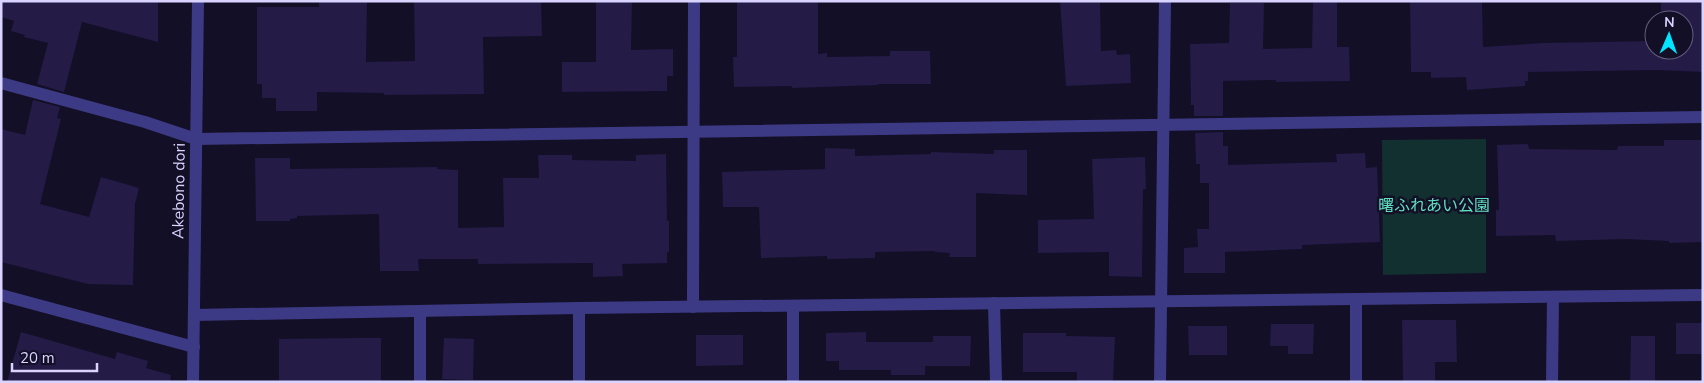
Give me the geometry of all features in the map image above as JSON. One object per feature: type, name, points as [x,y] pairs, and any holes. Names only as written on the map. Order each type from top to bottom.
[{"type":"street","name":"Akebono dori","points":[[193,382],[198,1]]},
{"type":"street","points":[[693,307],[694,1]]},
{"type":"street","points":[[1160,382],[1165,1]]},
{"type":"street","points":[[1,83],[145,122],[196,139],[1703,117]]},
{"type":"street","points":[[1,295],[194,348]]},
{"type":"street","points":[[194,315],[579,308],[1703,295]]},
{"type":"street","points":[[1552,382],[1553,297]]},
{"type":"street","points":[[1356,299],[1356,382]]},
{"type":"street","points":[[994,304],[996,382]]},
{"type":"street","points":[[793,306],[793,382]]},
{"type":"street","points":[[579,308],[579,382]]},
{"type":"street","points":[[420,311],[420,382]]},
{"type":"green space","name":"曙ふれあい公園","points":[[1486,139],[1486,273],[1383,275],[1382,140]]},
{"type":"building","points":[[1,1],[158,1],[158,42],[82,22],[64,92],[37,84],[48,43],[24,37],[25,35],[11,31],[14,21],[1,17]]},
{"type":"building","points":[[319,1],[367,1],[366,62],[415,61],[414,1],[541,1],[542,36],[483,37],[484,94],[384,95],[384,93],[317,92],[317,111],[276,111],[276,98],[262,98],[262,84],[257,84],[257,7],[319,7]]},
{"type":"building","points":[[596,1],[632,1],[631,50],[673,49],[673,76],[667,76],[667,91],[562,92],[562,62],[596,62]]},
{"type":"building","points":[[737,1],[818,1],[818,54],[827,53],[827,57],[890,56],[890,51],[930,51],[931,84],[878,84],[792,88],[792,86],[734,87],[733,57],[737,57]]},
{"type":"building","points":[[1060,1],[1100,1],[1101,51],[1116,50],[1117,55],[1130,54],[1131,83],[1066,86]]},
{"type":"building","points":[[1313,1],[1337,1],[1337,47],[1349,47],[1350,81],[1223,81],[1223,116],[1194,116],[1194,105],[1191,105],[1190,44],[1229,43],[1230,3],[1264,3],[1263,49],[1312,48]]},
{"type":"building","points":[[1410,1],[1482,1],[1483,47],[1544,43],[1644,41],[1644,60],[1694,60],[1694,10],[1661,10],[1661,1],[1703,1],[1703,72],[1657,70],[1528,72],[1528,81],[1525,81],[1525,86],[1467,90],[1466,77],[1431,78],[1431,72],[1411,72]]},
{"type":"building","points":[[33,100],[60,107],[57,118],[61,119],[40,204],[89,217],[101,177],[139,188],[135,204],[133,285],[88,284],[1,262],[1,129],[25,135]]},
{"type":"building","points":[[1223,132],[1223,146],[1228,146],[1228,165],[1337,162],[1336,154],[1365,153],[1366,168],[1377,167],[1380,242],[1302,245],[1302,249],[1225,252],[1225,273],[1184,273],[1184,248],[1198,247],[1197,229],[1209,229],[1209,183],[1200,183],[1200,164],[1196,164],[1195,133]]},
{"type":"building","points":[[1664,140],[1703,140],[1703,242],[1669,243],[1669,241],[1626,239],[1556,241],[1555,235],[1496,236],[1496,210],[1499,210],[1497,145],[1528,144],[1529,149],[1617,150],[1618,146],[1664,146]]},
{"type":"building","points":[[825,148],[855,149],[855,156],[931,154],[931,152],[994,154],[994,150],[1027,150],[1027,195],[976,193],[976,257],[949,257],[950,253],[935,251],[875,252],[875,258],[827,259],[827,256],[761,258],[759,207],[723,207],[722,172],[825,169]]},
{"type":"building","points":[[666,154],[667,221],[669,221],[667,263],[622,264],[623,276],[593,277],[593,263],[478,264],[478,259],[418,259],[419,271],[380,271],[379,214],[297,216],[297,218],[290,219],[290,221],[256,221],[255,158],[290,158],[290,169],[437,167],[437,169],[458,170],[458,228],[504,227],[503,178],[539,178],[538,155],[572,155],[572,160],[636,161],[636,155]]},
{"type":"building","points":[[1145,157],[1146,189],[1143,189],[1142,277],[1109,276],[1109,252],[1038,253],[1038,220],[1094,219],[1092,159]]},
{"type":"building","points":[[1402,320],[1456,320],[1457,362],[1435,362],[1435,382],[1403,382]]},
{"type":"building","points":[[1676,323],[1703,323],[1703,354],[1676,354]]},
{"type":"building","points":[[1271,324],[1314,324],[1313,354],[1288,354],[1288,346],[1270,346]]},
{"type":"building","points":[[1188,326],[1227,326],[1227,355],[1189,355]]},
{"type":"building","points":[[21,332],[115,359],[117,352],[148,361],[146,368],[171,375],[170,382],[7,382]]},
{"type":"building","points":[[866,332],[866,342],[933,342],[933,336],[971,336],[970,366],[925,366],[925,375],[891,375],[891,370],[839,370],[839,361],[826,361],[826,333]]},
{"type":"building","points":[[1023,333],[1066,333],[1066,336],[1115,337],[1113,382],[1077,382],[1077,372],[1023,372]]},
{"type":"building","points":[[696,335],[743,335],[743,365],[696,366]]},
{"type":"building","points":[[1631,336],[1655,336],[1655,382],[1630,382]]},
{"type":"building","points":[[381,338],[381,382],[279,382],[279,339]]},
{"type":"building","points":[[444,338],[474,339],[473,380],[442,379]]}]
